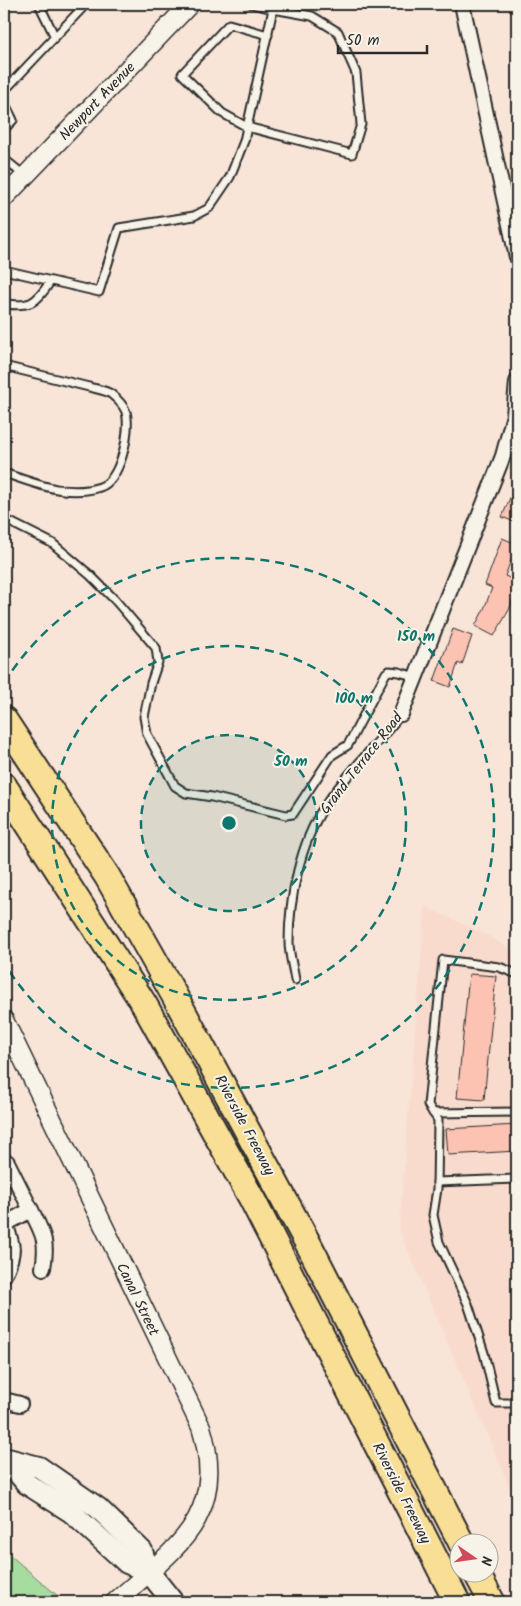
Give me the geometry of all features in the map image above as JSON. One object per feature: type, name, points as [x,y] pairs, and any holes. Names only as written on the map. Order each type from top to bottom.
[{"type":"highway","name":"Riverside Freeway","points":[[4,720],[107,876],[173,993],[311,1248],[457,1534]]},
{"type":"highway","name":"Riverside Freeway","points":[[4,786],[153,1021],[252,1199],[457,1602]]},
{"type":"highway","points":[[482,1584],[492,1602]]},
{"type":"main road","points":[[5,1459],[27,1484],[71,1512],[127,1563],[149,1572],[173,1602]]},
{"type":"street","name":"Newport Avenue","points":[[12,185],[190,4]]},
{"type":"street","points":[[462,4],[517,257]]},
{"type":"street","name":"Grand Terrace Road","points":[[401,714],[503,456],[514,415],[517,382]]},
{"type":"street","name":"Canal Street","points":[[4,1020],[201,1427],[207,1446],[207,1488],[202,1508],[186,1537],[149,1572]]},
{"type":"street","points":[[7,1162],[42,1232],[46,1249],[43,1268]]},
{"type":"street","points":[[4,1275],[12,1259],[12,1243],[4,1222],[31,1210]]},
{"type":"street","points":[[4,1400],[20,1404]]},
{"type":"street","points":[[115,1602],[149,1572]]},
{"type":"lane","points":[[39,4],[55,37]]},
{"type":"lane","points":[[4,91],[86,4]]},
{"type":"lane","points":[[252,4],[312,16],[338,32],[356,74],[361,124],[352,154],[247,127],[222,113],[182,74],[229,24],[268,35]]},
{"type":"lane","points":[[4,270],[99,292],[119,228],[194,216],[209,208],[230,177],[244,141],[274,9]]},
{"type":"lane","points":[[4,102],[13,120],[4,130]]},
{"type":"lane","points":[[4,159],[12,185]]},
{"type":"lane","points":[[4,304],[27,305],[34,302],[40,297],[50,282]]},
{"type":"lane","points":[[4,366],[110,393],[126,411],[127,429],[120,462],[115,475],[108,484],[98,488],[57,490],[4,473]]},
{"type":"lane","points":[[4,519],[52,543],[90,575],[115,600],[156,648],[158,662],[151,683],[144,717],[147,734],[175,786],[186,793],[212,796],[286,815],[293,814],[332,755],[348,745],[386,673],[394,671],[416,678]]},
{"type":"lane","name":"Grand Terrace Road","points":[[295,980],[289,944],[290,921],[298,870],[310,833],[338,787],[380,741],[401,714]]},
{"type":"lane","points":[[517,974],[499,967],[443,960],[428,1105],[438,1120],[437,1182],[434,1215],[439,1242],[468,1304],[484,1352],[496,1403],[517,1403]]},
{"type":"lane","points":[[433,1113],[517,1112]]},
{"type":"lane","points":[[437,1182],[517,1179]]},
{"type":"shaded area","points":[[425,906],[491,937],[517,953],[517,1504],[399,1230]]},
{"type":"green space","points":[[4,1550],[65,1602],[4,1602]]},
{"type":"building","points":[[517,481],[517,523],[502,517]]},
{"type":"building","points":[[502,538],[517,544],[505,576],[517,581],[517,590],[509,610],[494,636],[475,626],[492,588],[485,585]]},
{"type":"building","points":[[453,629],[472,636],[462,665],[458,663],[450,687],[434,681]]},
{"type":"building","points":[[469,974],[496,976],[484,1100],[457,1098]]},
{"type":"building","points":[[517,1125],[517,1151],[448,1155],[446,1129]]}]
